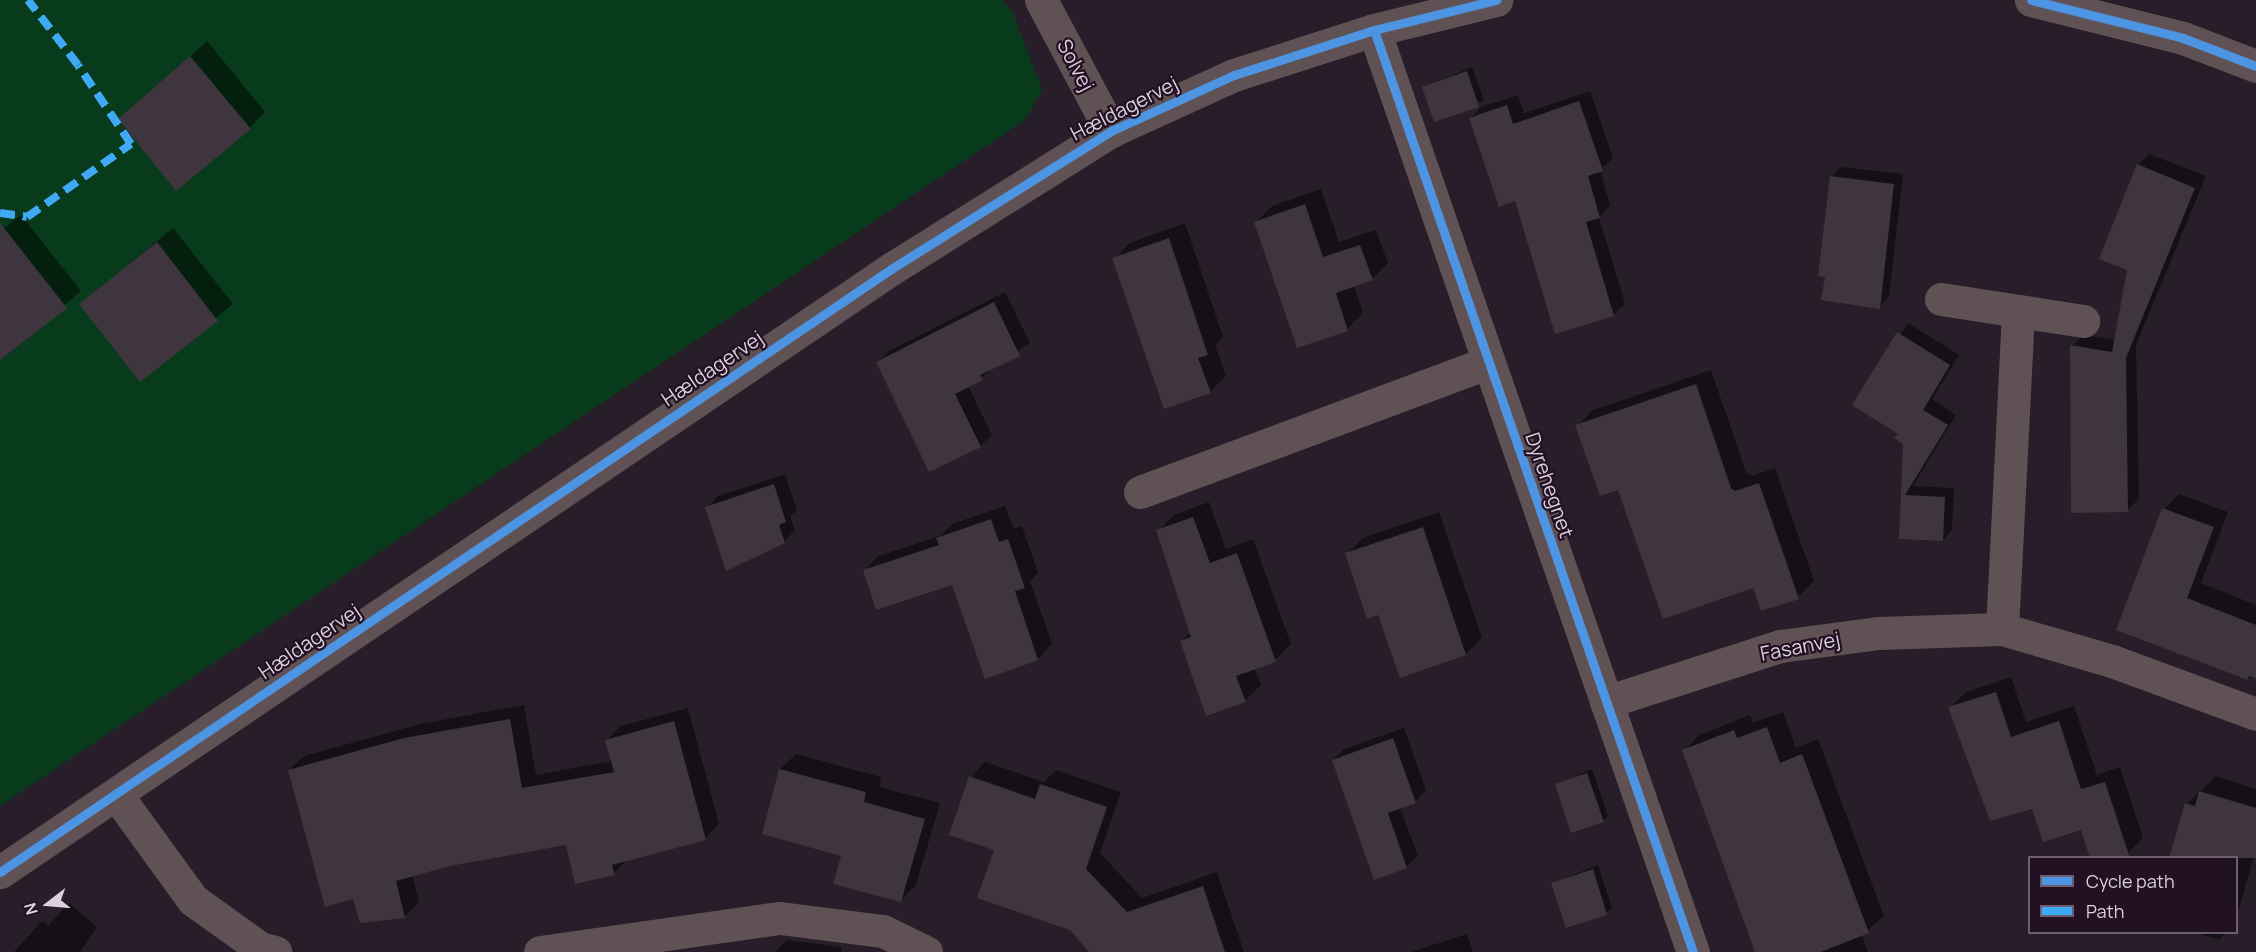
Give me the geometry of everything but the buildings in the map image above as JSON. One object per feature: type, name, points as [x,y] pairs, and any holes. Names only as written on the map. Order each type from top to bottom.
[{"type":"street","name":"Solvej","points":[[1041,0],[1111,130]]},
{"type":"street","name":"Hældagervej","points":[[0,872],[891,269],[1111,130],[1234,75],[1374,30],[1496,0]]},
{"type":"street","points":[[2031,0],[2183,38],[2256,66]]},
{"type":"street","name":"Dyrehegnet","points":[[1374,30],[1693,952]]},
{"type":"street","points":[[1941,299],[2083,321]]},
{"type":"street","points":[[2001,629],[2018,311]]},
{"type":"street","points":[[1140,492],[1489,362]]},
{"type":"street","name":"Fasanvej","points":[[1606,702],[1780,646],[1879,633],[2001,629],[2112,661],[2256,714]]},
{"type":"street","points":[[116,794],[192,900],[260,948],[275,952]]},
{"type":"street","points":[[540,952],[780,918],[883,931],[927,952]]},
{"type":"green space","points":[[0,0],[1003,0],[1013,13],[1042,90],[1025,120],[0,806]]},
{"type":"marked path","points":[[0,213],[27,217],[131,144],[78,65],[28,0]]},
{"type":"cycle path","points":[[0,872],[891,269],[1111,131],[1234,75],[1374,30],[1496,0]]},
{"type":"cycle path","points":[[2031,0],[2183,38],[2256,66]]},
{"type":"cycle path","points":[[1374,30],[1693,952]]}]
